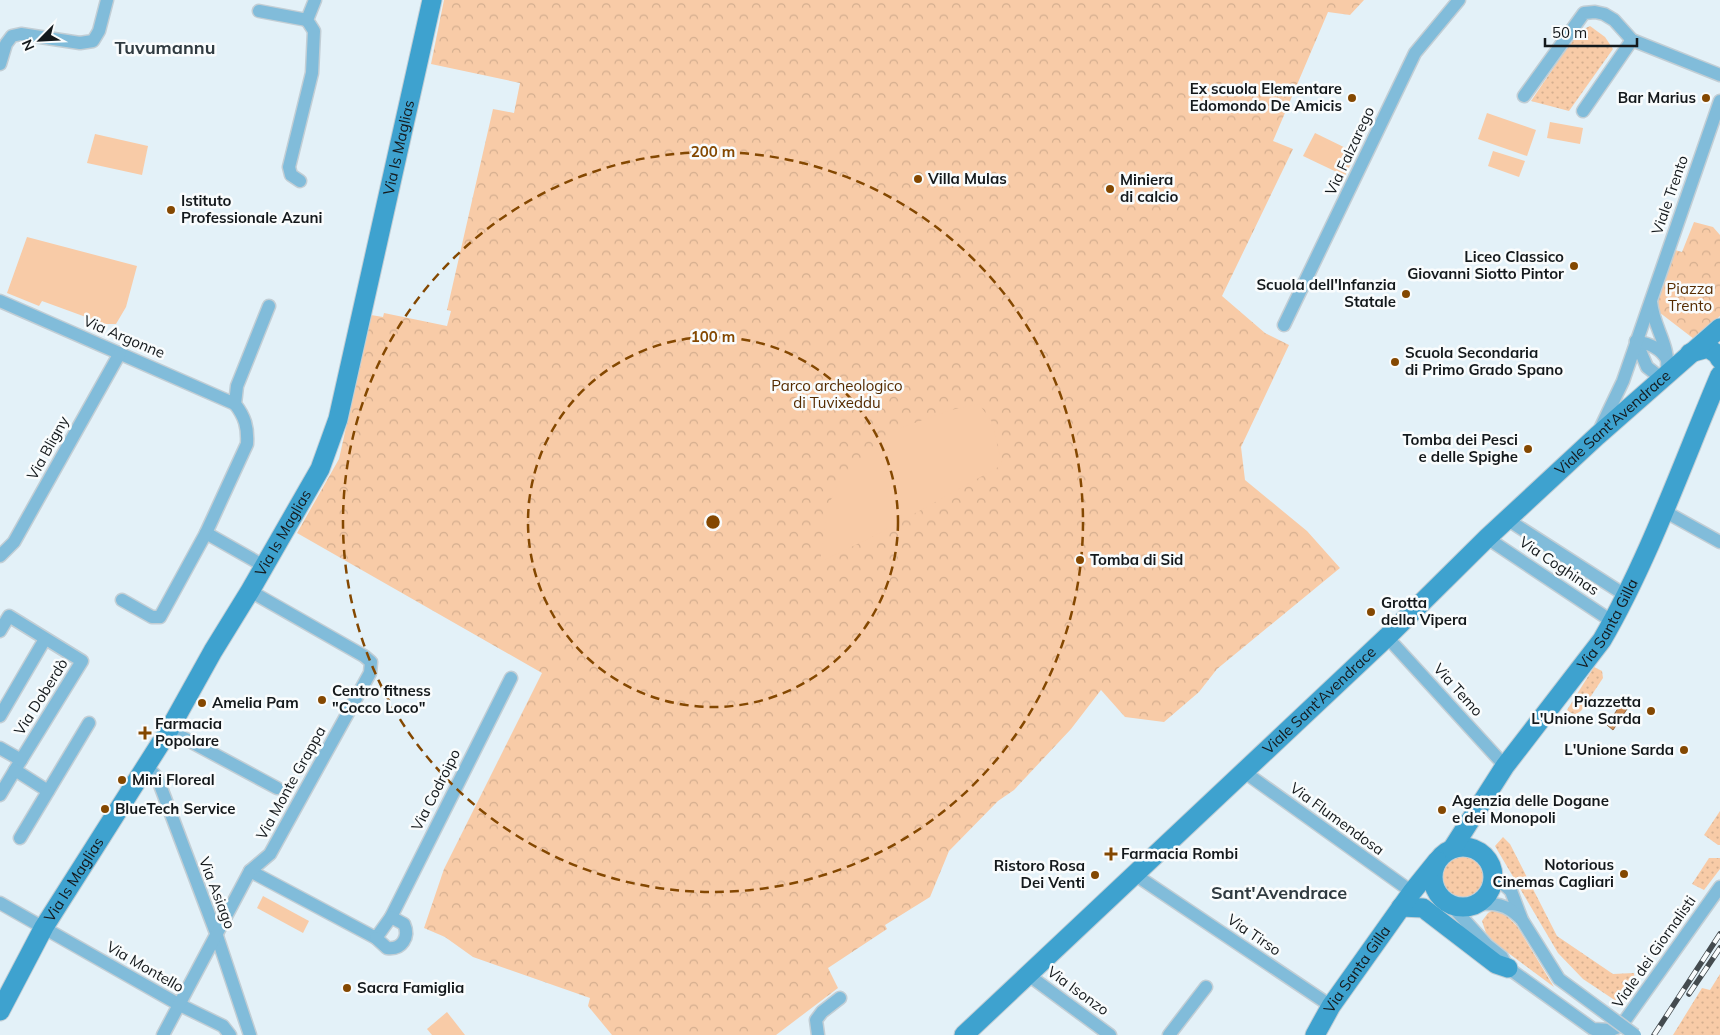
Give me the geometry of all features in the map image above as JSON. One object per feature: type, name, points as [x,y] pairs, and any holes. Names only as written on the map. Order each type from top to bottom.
[{"type":"street","points":[[0,64],[6,44],[12,36],[21,34],[80,43],[93,40],[98,31],[106,0]]},
{"type":"street","points":[[307,20],[315,0]]},
{"type":"street","name":"Via Is Maglias","points":[[0,1010],[44,927],[169,730],[320,469],[338,419],[432,0]]},
{"type":"street","name":"Via Falzarego","points":[[1284,324],[1415,53],[1459,0]]},
{"type":"street","points":[[259,11],[307,20],[314,32],[312,73],[290,167],[291,175],[300,181]]},
{"type":"street","points":[[1524,96],[1584,13],[1595,12],[1604,14],[1614,20],[1632,40],[1720,75]]},
{"type":"street","points":[[1582,110],[1632,40]]},
{"type":"street","name":"Viale Trento","points":[[1597,436],[1623,381],[1720,101]]},
{"type":"street","points":[[1651,299],[1653,316],[1666,343],[1665,371]]},
{"type":"street","name":"Via Argonne","points":[[0,301],[235,404]]},
{"type":"street","points":[[122,600],[152,617],[160,617],[206,533],[247,444],[248,428],[243,414],[235,404],[237,386],[269,306]]},
{"type":"street","name":"Viale Sant'Avendrace","points":[[964,1035],[1026,974],[1388,636],[1487,538],[1665,371],[1720,328]]},
{"type":"street","points":[[1636,341],[1647,367],[1665,371]]},
{"type":"street","points":[[1636,341],[1655,347],[1663,352],[1665,371]]},
{"type":"street","points":[[1690,353],[1708,348],[1717,354],[1720,360]]},
{"type":"street","name":"Via Bligny","points":[[0,556],[14,542],[120,353]]},
{"type":"street","name":"Via Santa Gilla","points":[[1315,1035],[1331,1006],[1407,900],[1437,861],[1452,849],[1505,766],[1602,640],[1613,622],[1664,511],[1718,387]]},
{"type":"street","points":[[1664,511],[1720,542]]},
{"type":"street","points":[[1508,520],[1625,595]]},
{"type":"street","points":[[206,533],[264,566]]},
{"type":"street","name":"Via Coghinas","points":[[1487,538],[1613,622]]},
{"type":"street","name":"Via Monte Grappa","points":[[162,1035],[250,871],[270,854],[370,673],[371,662],[250,592]]},
{"type":"street","name":"Via Doberdò","points":[[0,631],[9,616],[82,661],[0,795]]},
{"type":"street","name":"Via Temo","points":[[1388,636],[1505,766]]},
{"type":"street","name":"Via Doberdò","points":[[0,716],[45,639]]},
{"type":"street","name":"Via Codroipo","points":[[376,938],[391,917],[511,678]]},
{"type":"street","points":[[20,838],[89,722]]},
{"type":"street","points":[[169,730],[277,788]]},
{"type":"street","name":"Via Doberdò","points":[[0,748],[48,791]]},
{"type":"street","name":"Via Asiago","points":[[146,766],[157,777],[216,933],[250,1035]]},
{"type":"street","name":"Via Flumendosa","points":[[1243,772],[1407,900]]},
{"type":"street","points":[[1452,849],[1470,848],[1486,858],[1492,874],[1511,891],[1522,920]]},
{"type":"street","points":[[1437,861],[1433,874],[1444,899]]},
{"type":"street","points":[[250,871],[376,938],[387,948],[396,948],[404,942],[407,933],[404,924],[391,917]]},
{"type":"street","name":"Via Tirso","points":[[1134,874],[1331,1006]]},
{"type":"street","points":[[1476,904],[1489,892],[1492,874]]},
{"type":"street","name":"Viale dei Giornalisti","points":[[1444,899],[1487,945],[1502,957],[1508,968],[1593,1028],[1611,1030],[1622,1026],[1720,888]]},
{"type":"street","points":[[1407,900],[1444,899],[1468,906],[1496,903],[1513,910],[1522,920],[1559,979],[1636,1035]]},
{"type":"street","points":[[1407,900],[1423,908],[1496,964],[1508,968]]},
{"type":"street","points":[[0,903],[44,927]]},
{"type":"street","name":"Via Montello","points":[[44,927],[178,1004],[223,1026],[230,1035]]},
{"type":"street","name":"Via Isonzo","points":[[1026,974],[1110,1035]]},
{"type":"street","points":[[1169,1035],[1206,987]]},
{"type":"street","points":[[818,1035],[816,1020],[822,1012],[840,998]]},
{"type":"green space","name":"Parco archeologico di Tuvixeddu","points":[[444,0],[1364,0],[1350,15],[1328,12],[1273,141],[1293,149],[1222,296],[1265,333],[1289,345],[1241,447],[1245,480],[1307,531],[1340,568],[1217,669],[1199,692],[1164,722],[1125,717],[1101,690],[1071,729],[1014,790],[998,801],[949,851],[930,897],[885,925],[887,929],[828,968],[838,988],[776,1035],[612,1035],[588,1006],[590,998],[473,957],[445,937],[424,928],[444,869],[542,673],[297,533],[339,459],[371,315],[383,317],[384,313],[447,326],[451,311],[447,310],[493,109],[514,113],[520,83],[431,64]]},
{"type":"green space","points":[[1590,26],[1605,37],[1613,49],[1569,111],[1531,101],[1578,32]]},
{"type":"green space","points":[[1487,113],[1536,130],[1527,156],[1478,139]]},
{"type":"green space","points":[[1550,122],[1583,128],[1580,144],[1547,138]]},
{"type":"green space","points":[[1315,133],[1356,153],[1345,176],[1303,156]]},
{"type":"green space","points":[[95,134],[148,146],[142,175],[87,163]]},
{"type":"green space","points":[[1493,151],[1525,161],[1519,177],[1488,166]]},
{"type":"green space","name":"Piazza Trento","points":[[1694,222],[1713,227],[1720,235],[1720,316],[1694,339],[1655,309],[1675,250],[1682,252]]},
{"type":"green space","points":[[27,237],[137,266],[126,307],[116,324],[105,324],[42,301],[39,306],[7,293]]},
{"type":"green space","points":[[979,404],[992,422],[1002,465],[874,536],[820,562],[828,506],[842,476],[892,431],[951,410]]},
{"type":"green space","points":[[1594,667],[1602,671],[1603,678],[1581,711],[1574,715],[1567,710]]},
{"type":"green space","points":[[1720,811],[1720,845],[1718,845],[1704,835]]},
{"type":"green space","points":[[1503,837],[1510,844],[1557,936],[1613,974],[1634,973],[1636,987],[1622,1005],[1583,979],[1558,953],[1495,846]]},
{"type":"green space","points":[[1463,854],[1475,858],[1481,864],[1485,876],[1481,888],[1475,894],[1463,898],[1451,894],[1445,888],[1441,876],[1445,864],[1451,858]]},
{"type":"green space","points":[[1709,858],[1720,858],[1720,869],[1704,890],[1692,884]]},
{"type":"green space","points":[[263,896],[309,921],[303,933],[257,908]]},
{"type":"green space","points":[[1493,910],[1504,913],[1517,926],[1554,987],[1507,952],[1503,952],[1486,933],[1482,921]]},
{"type":"green space","points":[[1720,974],[1720,1035],[1673,1035],[1702,988],[1710,990]]},
{"type":"green space","points":[[447,1012],[465,1035],[432,1035],[427,1029]]},
{"type":"water","points":[[1625,698],[1631,703],[1613,730],[1607,725]]},
{"type":"railway","points":[[1654,1035],[1720,934]]},
{"type":"railway","points":[[1689,994],[1720,948]]},
{"type":"place","name":"Ex scuola Elementare Edomondo De Amicis","points":[[1352,98]]},
{"type":"place","name":"Bar Marius","points":[[1706,98]]},
{"type":"place","name":"Villa Mulas","points":[[918,179]]},
{"type":"place","name":"Miniera di calcio","points":[[1110,189]]},
{"type":"place","name":"Istituto Professionale Azuni","points":[[171,210]]},
{"type":"place","name":"Liceo Classico Giovanni Siotto Pintor","points":[[1574,266]]},
{"type":"place","name":"Scuola dell'Infanzia Statale","points":[[1406,294]]},
{"type":"place","name":"Scuola Secondaria di Primo Grado Spano","points":[[1395,362]]},
{"type":"place","name":"Tomba dei Pesci e delle Spighe","points":[[1528,449]]},
{"type":"place","name":"Tomba di Sid","points":[[1080,560]]},
{"type":"place","name":"Grotta della Vipera","points":[[1371,612]]},
{"type":"place","name":"Centro fitness \"Cocco Loco\"","points":[[322,700]]},
{"type":"place","name":"Amelia Pam","points":[[202,703]]},
{"type":"place","name":"Piazzetta L'Unione Sarda","points":[[1651,711]]},
{"type":"place","name":"Farmacia Popolare","points":[[145,733]]},
{"type":"place","name":"L'Unione Sarda","points":[[1684,750]]},
{"type":"place","name":"Mini Floreal","points":[[122,780]]},
{"type":"place","name":"BlueTech Service","points":[[105,809]]},
{"type":"place","name":"Agenzia delle Dogane e dei Monopoli","points":[[1442,810]]},
{"type":"place","name":"Farmacia Rombi","points":[[1111,854]]},
{"type":"place","name":"Notorious Cinemas Cagliari","points":[[1624,874]]},
{"type":"place","name":"Ristoro Rosa Dei Venti","points":[[1095,875]]},
{"type":"place","name":"Sacra Famiglia","points":[[347,988]]},
{"type":"district","name":"Tuvumannu","points":[[165,48]]},
{"type":"district","name":"Sant'Avendrace","points":[[1279,893]]}]
